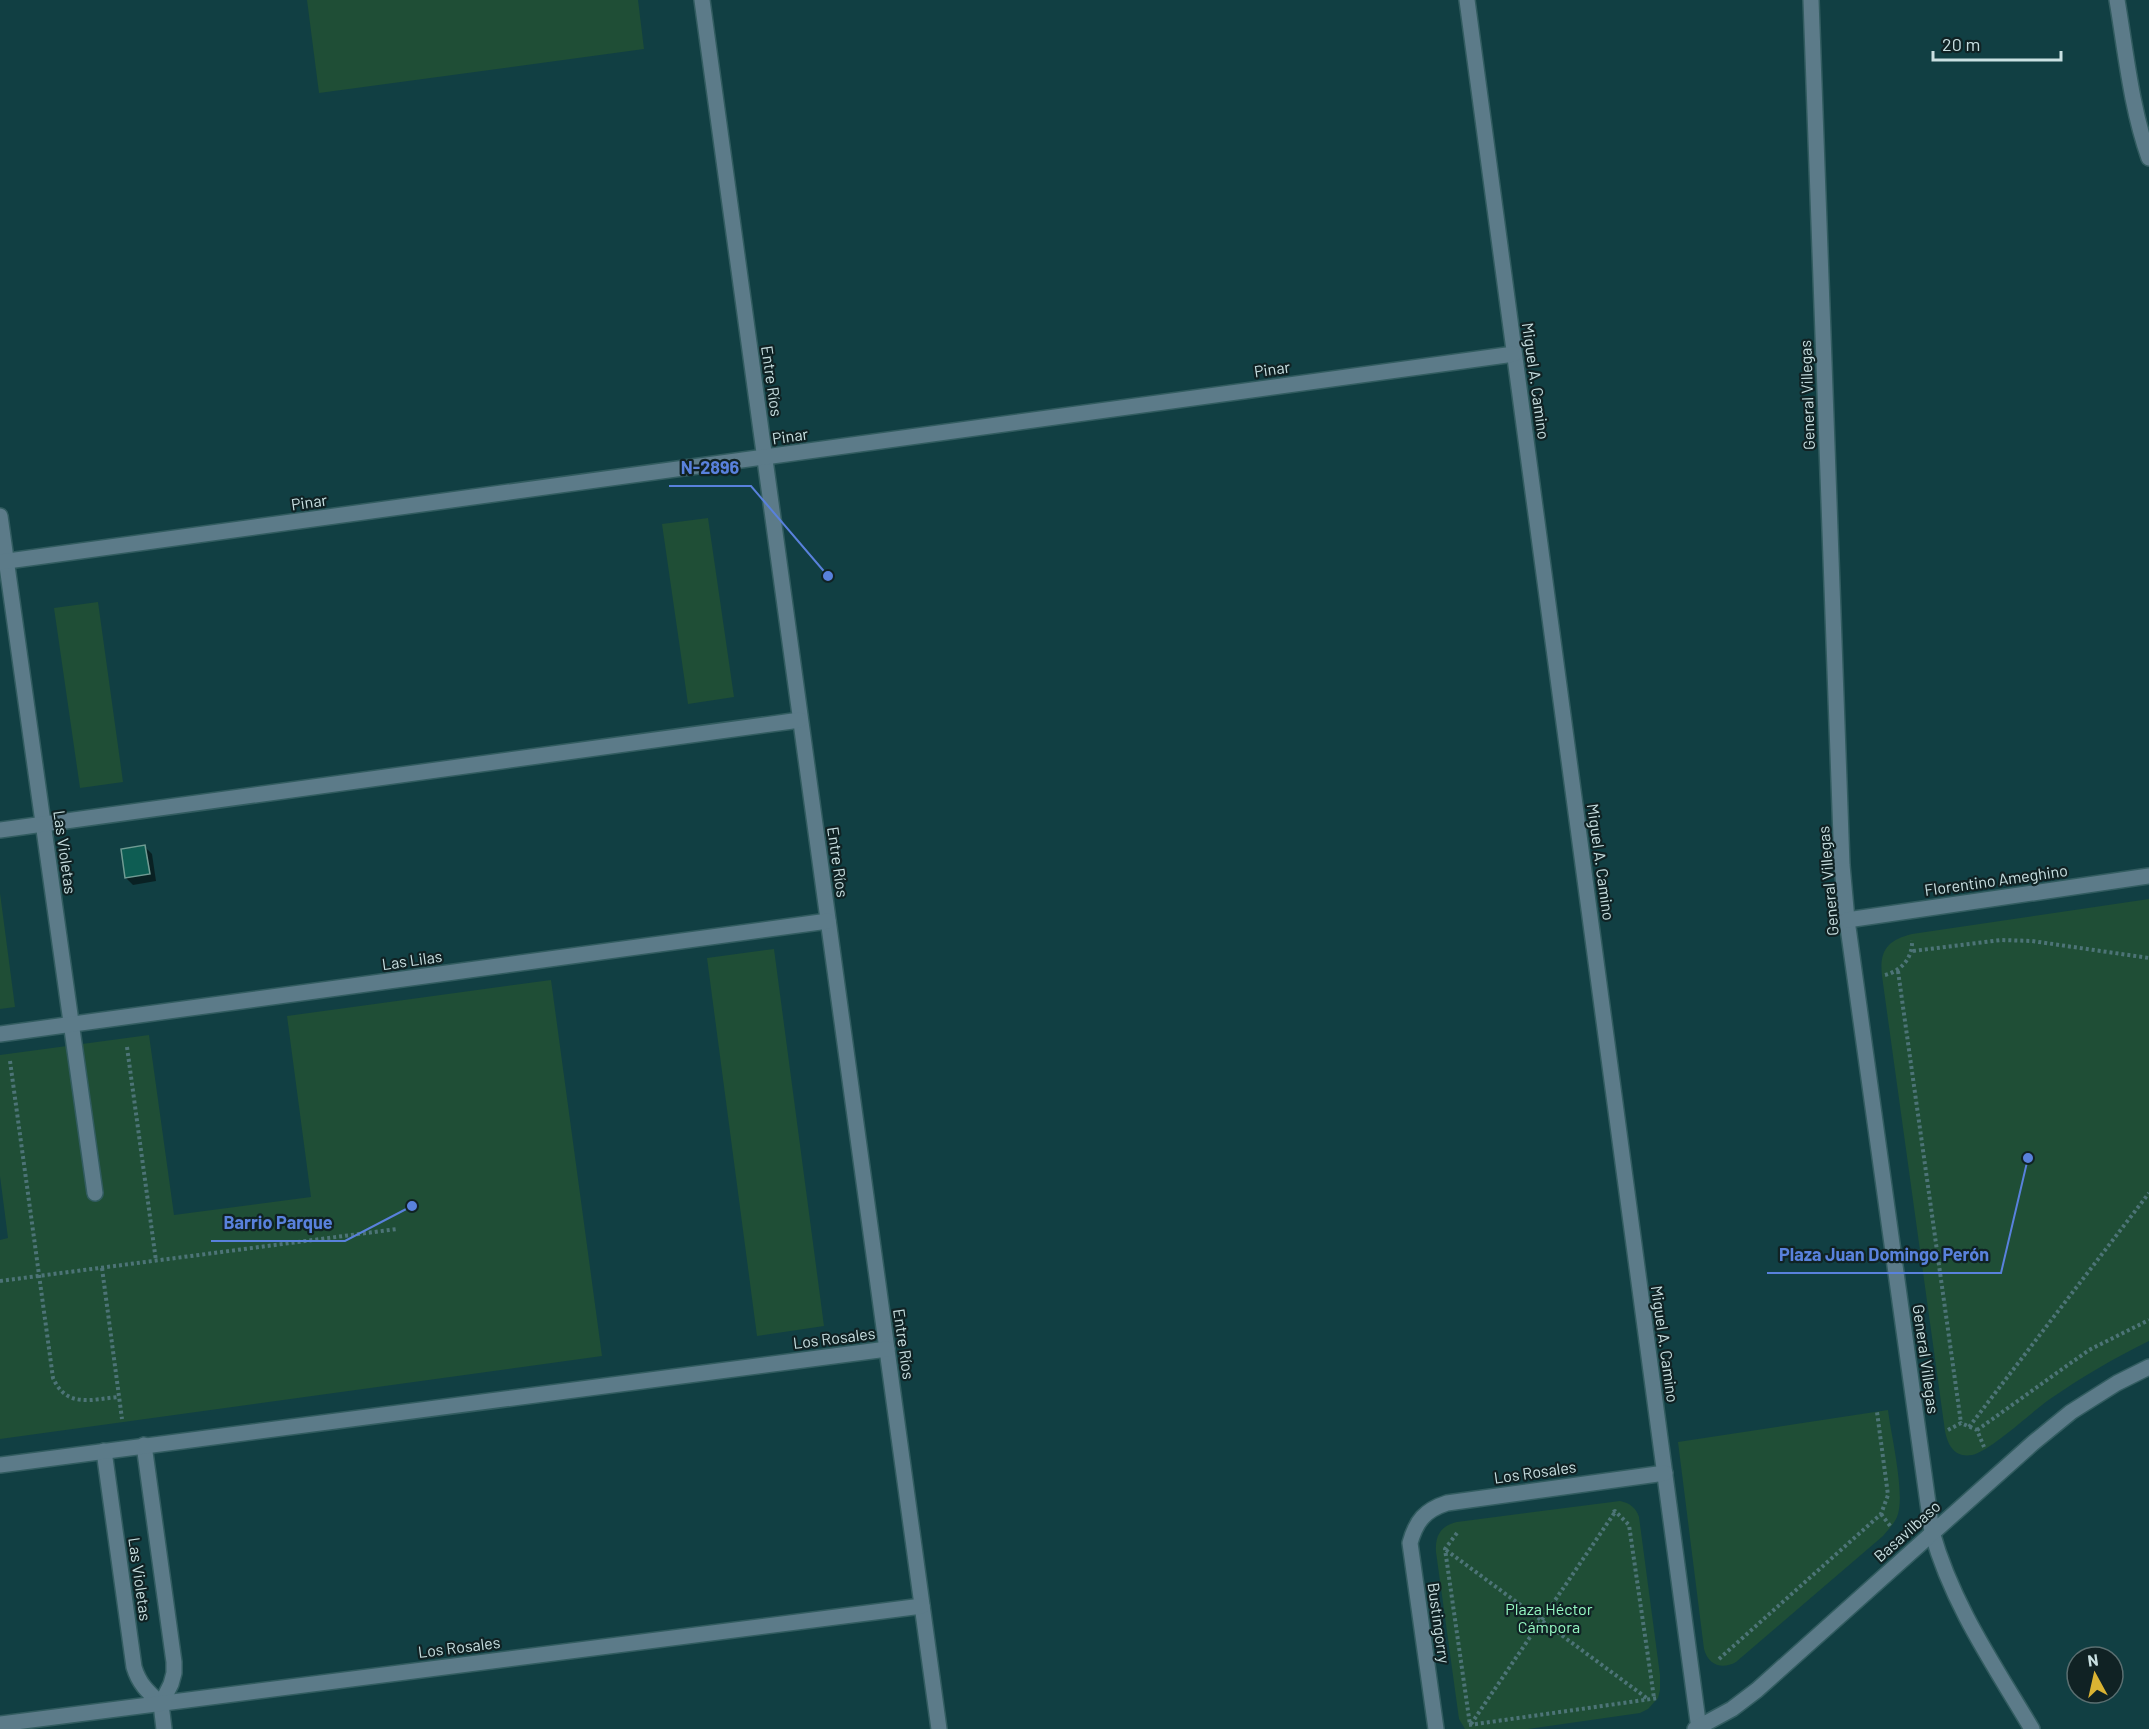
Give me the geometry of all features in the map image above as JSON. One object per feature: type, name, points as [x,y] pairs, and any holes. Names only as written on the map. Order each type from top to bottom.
[{"type":"street","name":"Entre Ríos","points":[[702,0],[939,1729]]},
{"type":"street","name":"Miguel A. Camino","points":[[1467,0],[1698,1728]]},
{"type":"street","name":"General Villegas","points":[[1811,0],[1842,865],[1847,920],[1932,1532],[1948,1583],[1960,1607],[2032,1729]]},
{"type":"street","points":[[2117,0],[2134,105],[2149,158]]},
{"type":"street","name":"Pinar","points":[[3,562],[1514,354]]},
{"type":"street","name":"Las Violetas","points":[[0,516],[3,562],[95,1193]]},
{"type":"street","points":[[0,830],[800,720]]},
{"type":"street","name":"Florentino Ameghino","points":[[1847,920],[2149,876]]},
{"type":"street","name":"Las Lilas","points":[[3,1034],[828,921]]},
{"type":"street","name":"Los Rosales","points":[[0,1465],[887,1349]]},
{"type":"street","name":"Basavilbaso","points":[[1698,1728],[1732,1709],[1757,1690],[1932,1532],[2071,1412],[2116,1383],[2149,1367]]},
{"type":"street","name":"Las Violetas","points":[[104,1451],[134,1667],[137,1678],[145,1689],[161,1704],[171,1683],[174,1662],[144,1445]]},
{"type":"street","name":"Los Rosales","points":[[1418,1522],[1424,1513],[1447,1503],[1665,1473]]},
{"type":"street","name":"Bustingorry","points":[[1418,1522],[1410,1543],[1436,1729]]},
{"type":"street","name":"Los Rosales","points":[[0,1724],[922,1606]]},
{"type":"street","points":[[161,1704],[164,1729]]},
{"type":"path","points":[[1882,976],[1898,971],[1913,951],[1912,934]]},
{"type":"path","points":[[1913,951],[1992,941],[2031,941],[2149,958]]},
{"type":"path","points":[[1898,971],[1961,1423]]},
{"type":"path","points":[[123,1018],[156,1261]]},
{"type":"path","points":[[3,1034],[51,1367],[57,1387],[73,1400],[119,1396]]},
{"type":"path","points":[[1969,1427],[2149,1193]]},
{"type":"path","points":[[0,1281],[397,1229]]},
{"type":"path","points":[[102,1268],[126,1448]]},
{"type":"path","points":[[1977,1430],[2089,1350],[2149,1320]]},
{"type":"path","points":[[1709,1660],[1720,1659],[1881,1514],[1888,1495],[1877,1412]]},
{"type":"path","points":[[1961,1423],[1977,1430],[1985,1449]]},
{"type":"path","points":[[1945,1431],[1961,1423]]},
{"type":"path","points":[[1604,1513],[1615,1511]]},
{"type":"path","points":[[1470,1725],[1615,1511]]},
{"type":"path","points":[[1462,1726],[1656,1698],[1629,1525],[1615,1511]]},
{"type":"path","points":[[1881,1514],[1891,1527]]},
{"type":"path","points":[[1468,1532],[1457,1533],[1445,1549],[1470,1725]]},
{"type":"path","points":[[1445,1549],[1648,1699]]},
{"type":"green space","points":[[307,0],[638,0],[644,49],[319,93]]},
{"type":"green space","points":[[708,518],[734,697],[688,704],[662,524]]},
{"type":"green space","points":[[98,602],[123,782],[80,788],[54,608]]},
{"type":"green space","points":[[0,893],[15,1007],[0,1009]]},
{"type":"green space","points":[[2149,899],[2149,1341],[2086,1375],[2042,1405],[1990,1446],[1972,1455],[1961,1455],[1950,1446],[1945,1431],[1882,976],[1884,953],[1891,943],[1912,934]]},
{"type":"green space","points":[[774,949],[824,1326],[757,1336],[707,958]]},
{"type":"green space","points":[[551,980],[602,1356],[0,1439],[0,1240],[8,1238],[0,1176],[0,1055],[149,1035],[174,1215],[311,1197],[287,1016]]},
{"type":"green space","points":[[1888,1410],[1900,1495],[1897,1517],[1893,1525],[1736,1662],[1721,1666],[1712,1662],[1704,1649],[1678,1442]]},
{"type":"green space","name":"Plaza Héctor Cámpora","points":[[1620,1501],[1632,1506],[1639,1517],[1660,1675],[1658,1698],[1648,1709],[1640,1713],[1528,1729],[1465,1729],[1459,1719],[1436,1552],[1436,1541],[1440,1532],[1446,1526],[1457,1522]]},
{"type":"building","points":[[145,845],[150,874],[125,878],[121,849]]},
{"type":"place","name":"N-2896","points":[[828,576]]},
{"type":"place","name":"Plaza Juan Domingo Perón","points":[[2028,1158]]},
{"type":"place","name":"Barrio Parque","points":[[412,1206]]}]
